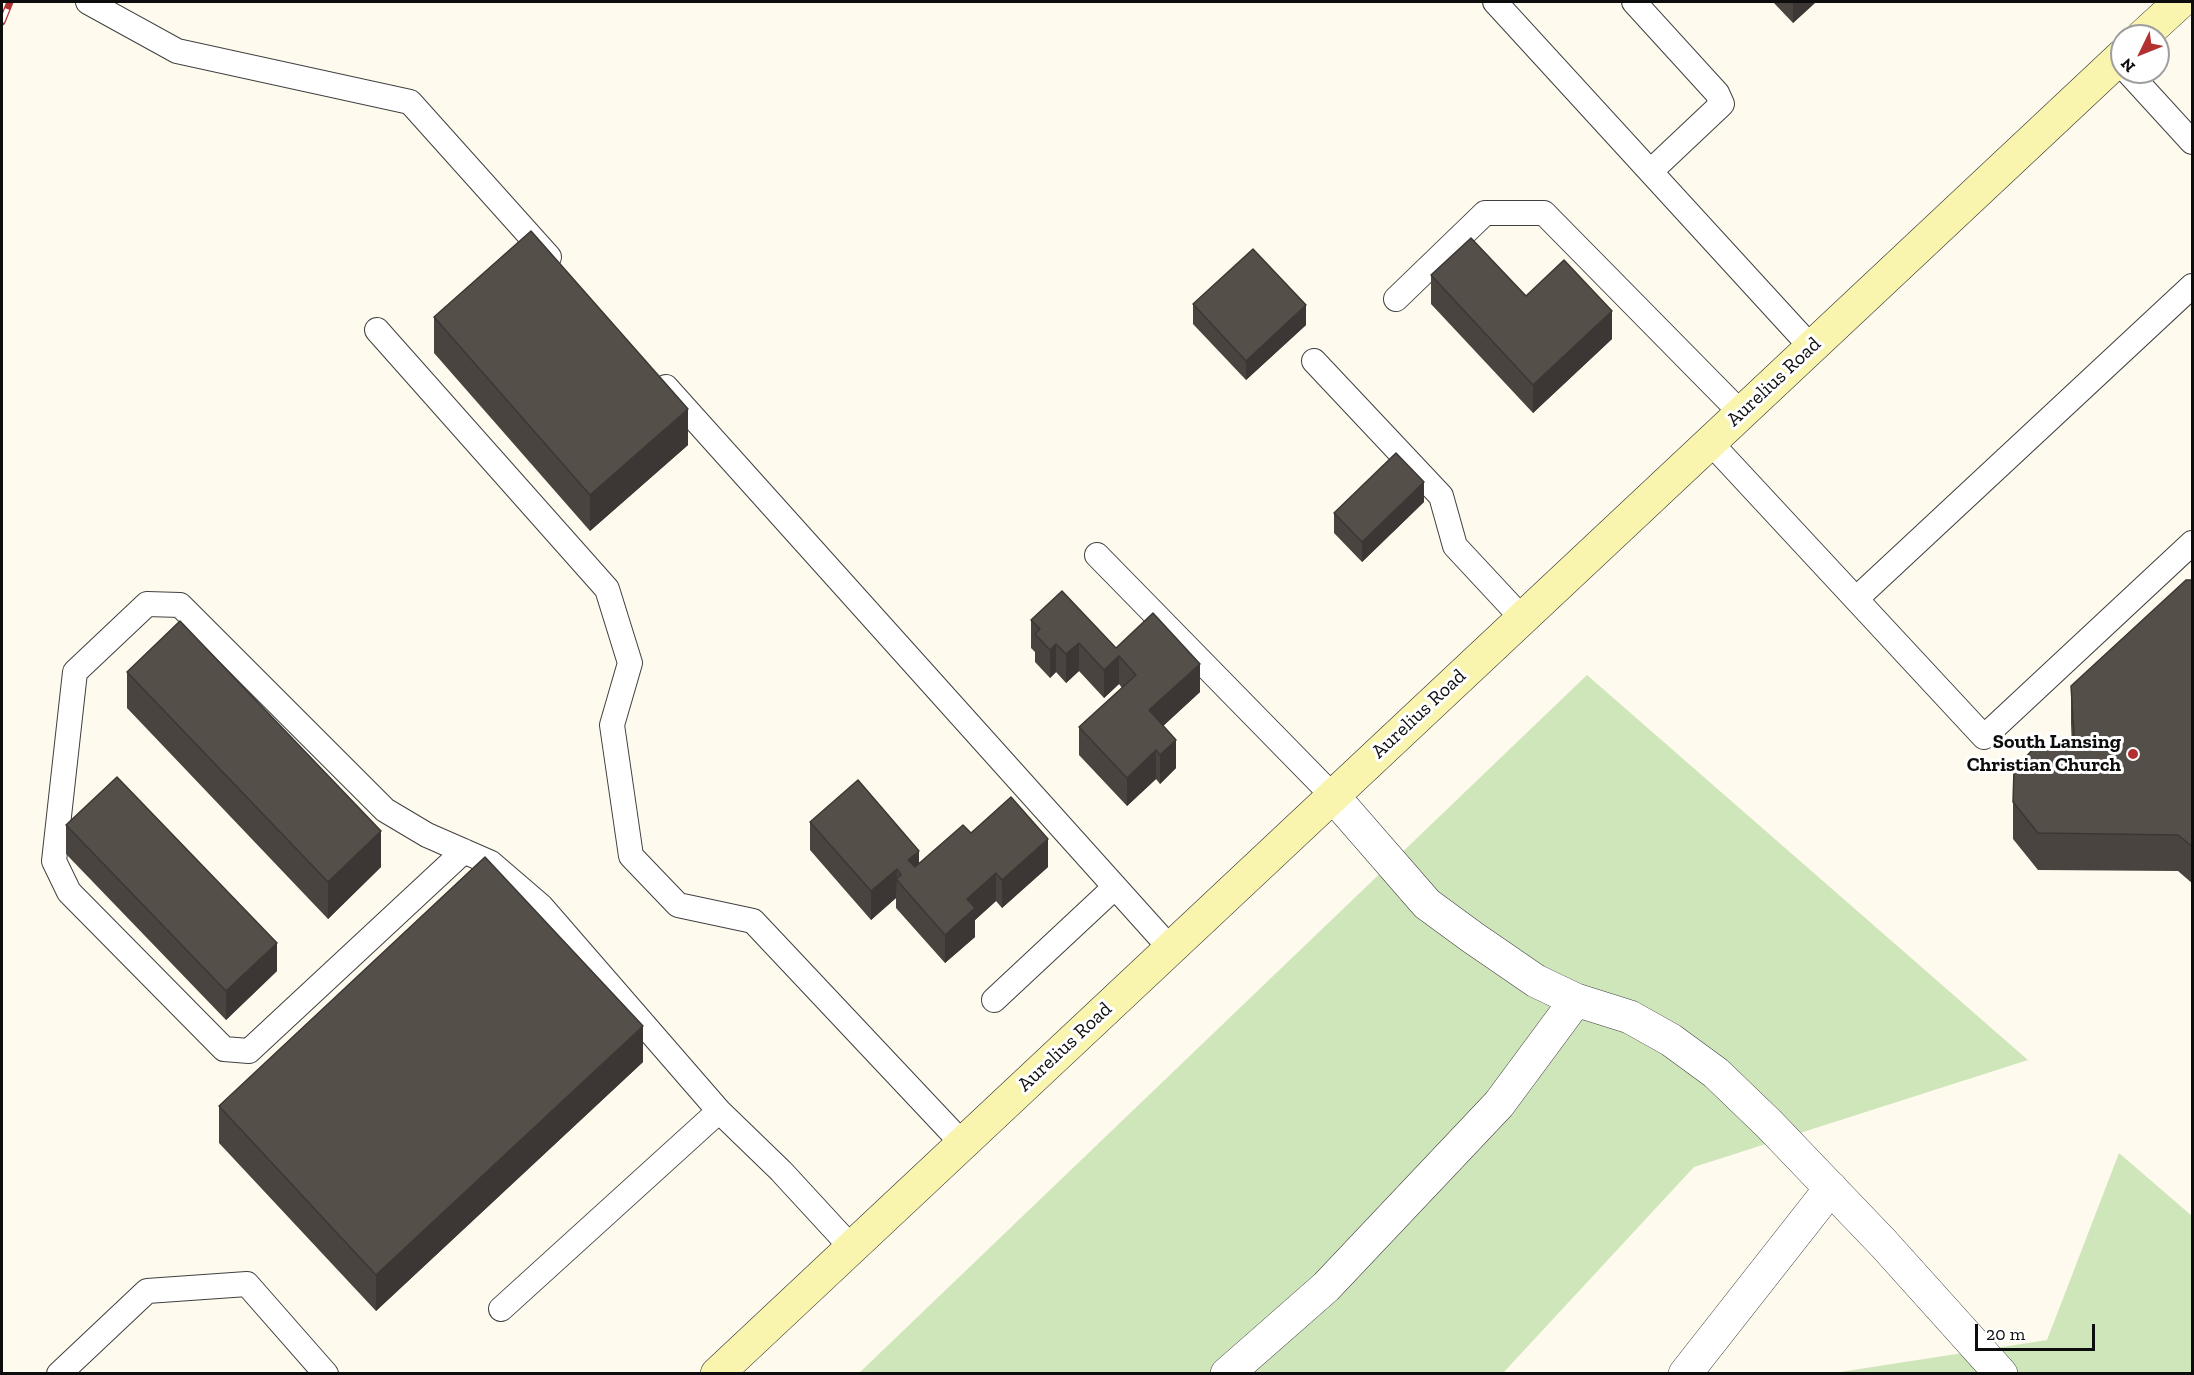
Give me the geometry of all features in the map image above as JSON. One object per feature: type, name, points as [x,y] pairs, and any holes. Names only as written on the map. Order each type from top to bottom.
[{"type":"street","points":[[2156,24],[2180,2]]},
{"type":"street","name":"Aurelius Road","points":[[717,1374],[1811,346],[2110,74]]},
{"type":"street","points":[[1333,796],[1427,904],[1536,981],[1576,1000],[1630,1017],[1671,1040],[1716,1073],[1831,1188],[1943,1307],[2001,1374]]},
{"type":"street","points":[[1227,1374],[1326,1287],[1499,1104],[1576,1000]]},
{"type":"street","points":[[1685,1374],[1831,1188]]},
{"type":"lane","points":[[88,2],[177,51],[410,102],[562,272]]},
{"type":"lane","points":[[1496,2],[1811,346]]},
{"type":"lane","points":[[1634,2],[1717,93],[1722,104],[1651,171]]},
{"type":"lane","points":[[2141,84],[2193,142]]},
{"type":"lane","points":[[1396,299],[1485,213],[1544,213],[1741,413]]},
{"type":"lane","points":[[1856,599],[2193,286]]},
{"type":"lane","points":[[377,330],[607,589],[630,663],[612,725],[631,856],[678,905],[753,921],[962,1143]]},
{"type":"lane","points":[[1314,361],[1441,496],[1455,546],[1522,618]]},
{"type":"lane","points":[[651,370],[1170,948]]},
{"type":"lane","points":[[1710,442],[1984,737],[2193,543]]},
{"type":"lane","points":[[1097,555],[1333,796]]},
{"type":"lane","points":[[464,851],[249,1051],[224,1049],[69,892],[54,861],[75,672],[147,604],[180,605],[385,810],[427,835],[464,851],[491,863],[541,906],[719,1111],[781,1171],[851,1247]]},
{"type":"lane","points":[[994,1000],[1115,887]]},
{"type":"lane","points":[[501,1309],[719,1111]]},
{"type":"lane","points":[[59,1374],[147,1292],[247,1284],[326,1374]]},
{"type":"green space","points":[[1587,675],[2028,1060],[1694,1167],[1503,1373],[858,1374]]},
{"type":"green space","points":[[2119,1153],[2192,1216],[2192,1373],[1827,1374],[2047,1340]]},
{"type":"building","points":[[531,231],[688,409],[590,495],[434,317]]},
{"type":"building","points":[[1471,238],[1526,296],[1564,260],[1612,311],[1533,385],[1431,275]]},
{"type":"building","points":[[1253,249],[1306,305],[1246,361],[1193,304]]},
{"type":"building","points":[[1396,453],[1424,482],[1362,542],[1334,513]]},
{"type":"building","name":"South Lansing Christian Church","points":[[2186,580],[2193,580],[2193,847],[2178,835],[2038,833],[2013,802],[2014,770],[2034,748],[2075,749],[2071,686]]},
{"type":"building","points":[[1062,591],[1116,648],[1153,613],[1200,664],[1149,710],[1176,740],[1160,755],[1156,750],[1127,778],[1079,727],[1136,675],[1119,656],[1104,670],[1079,643],[1066,654],[1056,644],[1050,650],[1035,634],[1040,629],[1031,620]]},
{"type":"building","points":[[180,621],[381,831],[328,882],[127,672]]},
{"type":"building","points":[[117,777],[277,943],[226,991],[66,825]]},
{"type":"building","points":[[858,780],[919,851],[908,860],[915,867],[963,825],[971,833],[1011,797],[1048,839],[1002,880],[996,873],[967,899],[975,908],[945,935],[896,879],[901,875],[897,869],[871,891],[810,822]]},
{"type":"building","points":[[485,857],[643,1026],[376,1275],[219,1106]]},
{"type":"railway","points":[[2,22],[10,2]]},
{"type":"place","name":"South Lansing Christian Church","points":[[2133,754]]}]
